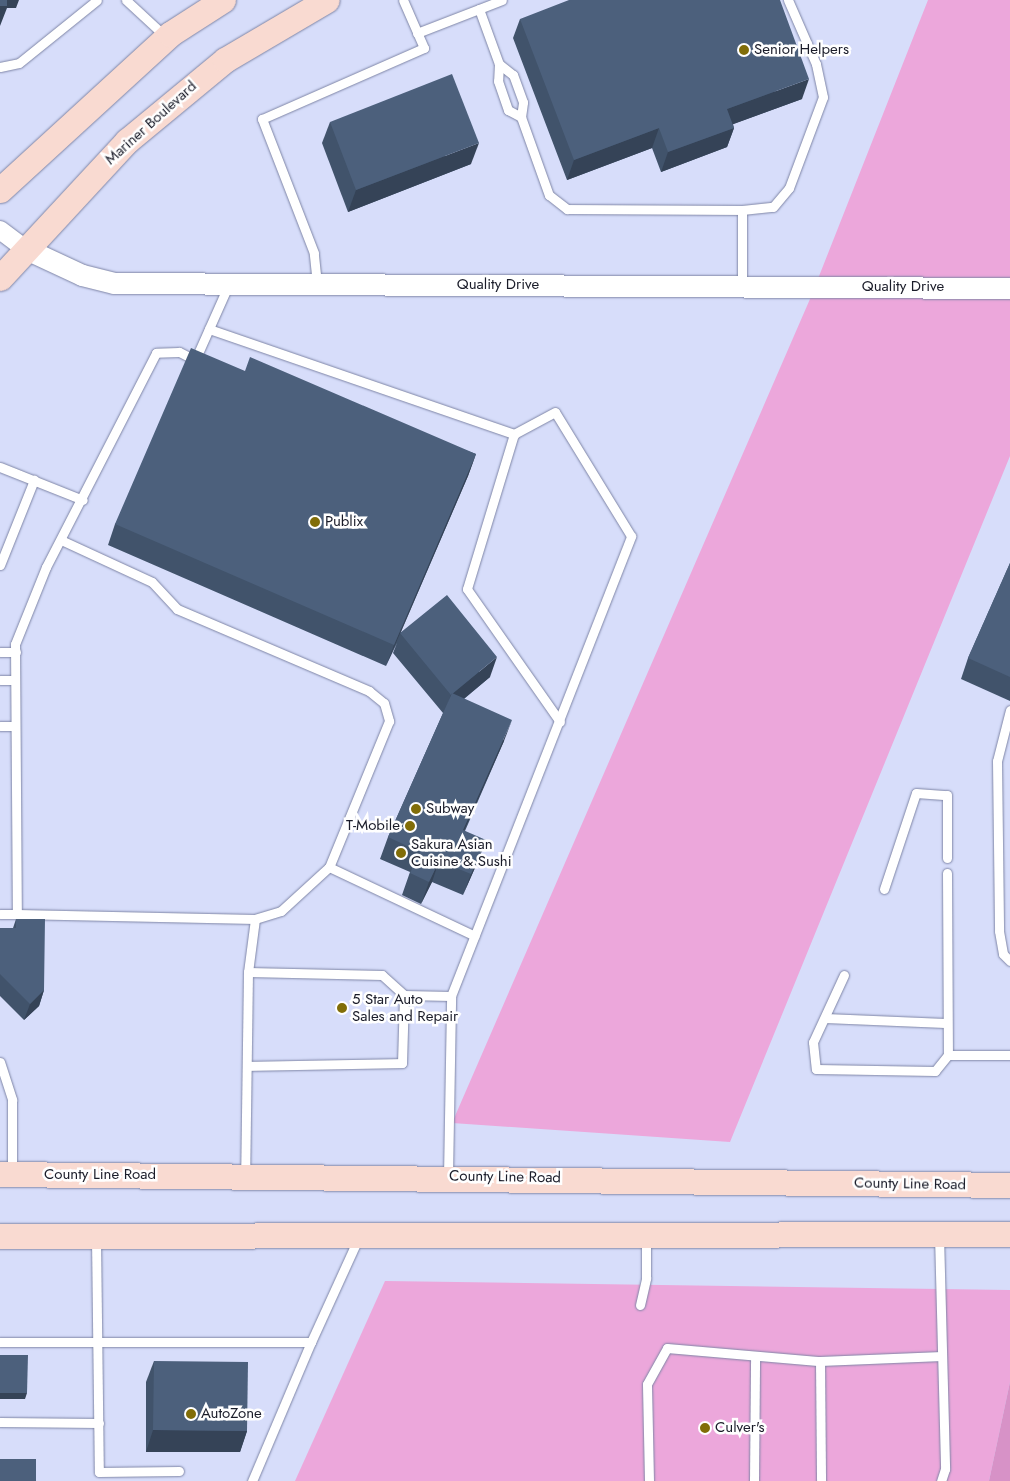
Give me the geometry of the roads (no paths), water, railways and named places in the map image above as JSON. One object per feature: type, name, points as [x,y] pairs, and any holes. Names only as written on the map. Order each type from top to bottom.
[{"type":"main road","points":[[0,190],[166,37],[224,0]]},
{"type":"main road","name":"Mariner Boulevard","points":[[0,278],[24,248],[127,141],[181,95],[225,60],[327,0]]},
{"type":"main road","name":"County Line Road","points":[[6,1174],[448,1176],[1010,1185]]},
{"type":"main road","points":[[0,1236],[358,1239],[1010,1234]]},
{"type":"street","name":"Quality Drive","points":[[0,230],[24,248],[82,275],[114,284],[1010,288]]},
{"type":"lane","points":[[0,67],[19,63],[97,0]]},
{"type":"lane","points":[[126,0],[166,37]]},
{"type":"lane","points":[[317,286],[314,253],[262,119],[424,48],[403,0]]},
{"type":"lane","points":[[417,33],[502,0]]},
{"type":"lane","points":[[499,64],[513,75],[523,102],[521,116],[549,194],[567,209],[742,210],[773,206],[789,188],[823,97],[816,64],[788,0]]},
{"type":"lane","points":[[479,9],[499,64],[498,81],[508,110],[521,116]]},
{"type":"lane","points":[[742,210],[742,286]]},
{"type":"lane","points":[[17,914],[16,652],[30,604],[156,354],[179,352],[195,360],[228,286]]},
{"type":"lane","points":[[209,329],[514,434]]},
{"type":"lane","points":[[448,1176],[451,996],[560,722],[631,536],[555,412],[514,434],[467,588],[560,722]]},
{"type":"lane","points":[[0,466],[83,500]]},
{"type":"lane","points":[[0,565],[34,480]]},
{"type":"lane","points":[[0,914],[255,920],[282,912],[329,867],[385,738],[389,721],[384,703],[356,684],[177,609],[152,582],[61,540]]},
{"type":"lane","points":[[0,652],[16,652]]},
{"type":"lane","points":[[0,680],[15,680]]},
{"type":"lane","points":[[1010,710],[997,771],[999,931],[1003,954],[1010,961]]},
{"type":"lane","points":[[0,726],[15,726]]},
{"type":"lane","points":[[884,889],[916,793],[947,795],[947,858]]},
{"type":"lane","points":[[329,867],[475,936]]},
{"type":"lane","points":[[844,974],[813,1042],[816,1069],[935,1072],[948,1055],[945,1023],[947,873]]},
{"type":"lane","points":[[245,1176],[248,972],[255,920]]},
{"type":"lane","points":[[248,972],[382,974],[404,994],[451,996]]},
{"type":"lane","points":[[247,1066],[402,1063],[404,994]]},
{"type":"lane","points":[[825,1018],[945,1023]]},
{"type":"lane","points":[[948,1055],[1010,1055]]},
{"type":"lane","points":[[0,1062],[4,1086],[12,1100],[6,1174]]},
{"type":"lane","points":[[939,1235],[945,1470],[941,1481]]},
{"type":"lane","points":[[640,1305],[646,1278],[646,1237]]},
{"type":"lane","points":[[96,1238],[99,1472],[179,1471]]},
{"type":"lane","points":[[252,1481],[311,1342],[358,1239]]},
{"type":"lane","points":[[0,1342],[311,1342]]},
{"type":"lane","points":[[649,1481],[647,1384],[658,1357],[667,1348],[684,1347],[755,1357],[820,1361],[942,1356]]},
{"type":"lane","points":[[754,1481],[755,1357]]},
{"type":"lane","points":[[820,1361],[821,1481]]},
{"type":"lane","points":[[0,1422],[99,1423]]},
{"type":"place","name":"Senior Helpers","points":[[744,50]]},
{"type":"place","name":"Publix","points":[[315,522]]},
{"type":"place","name":"Subway","points":[[416,809]]},
{"type":"place","name":"T-Mobile","points":[[410,826]]},
{"type":"place","name":"Sakura Asian Cuisine & Sushi","points":[[401,853]]},
{"type":"place","name":"5 Star Auto Sales and Repair","points":[[342,1008]]},
{"type":"place","name":"AutoZone","points":[[191,1414]]},
{"type":"place","name":"Culver's","points":[[705,1428]]}]
